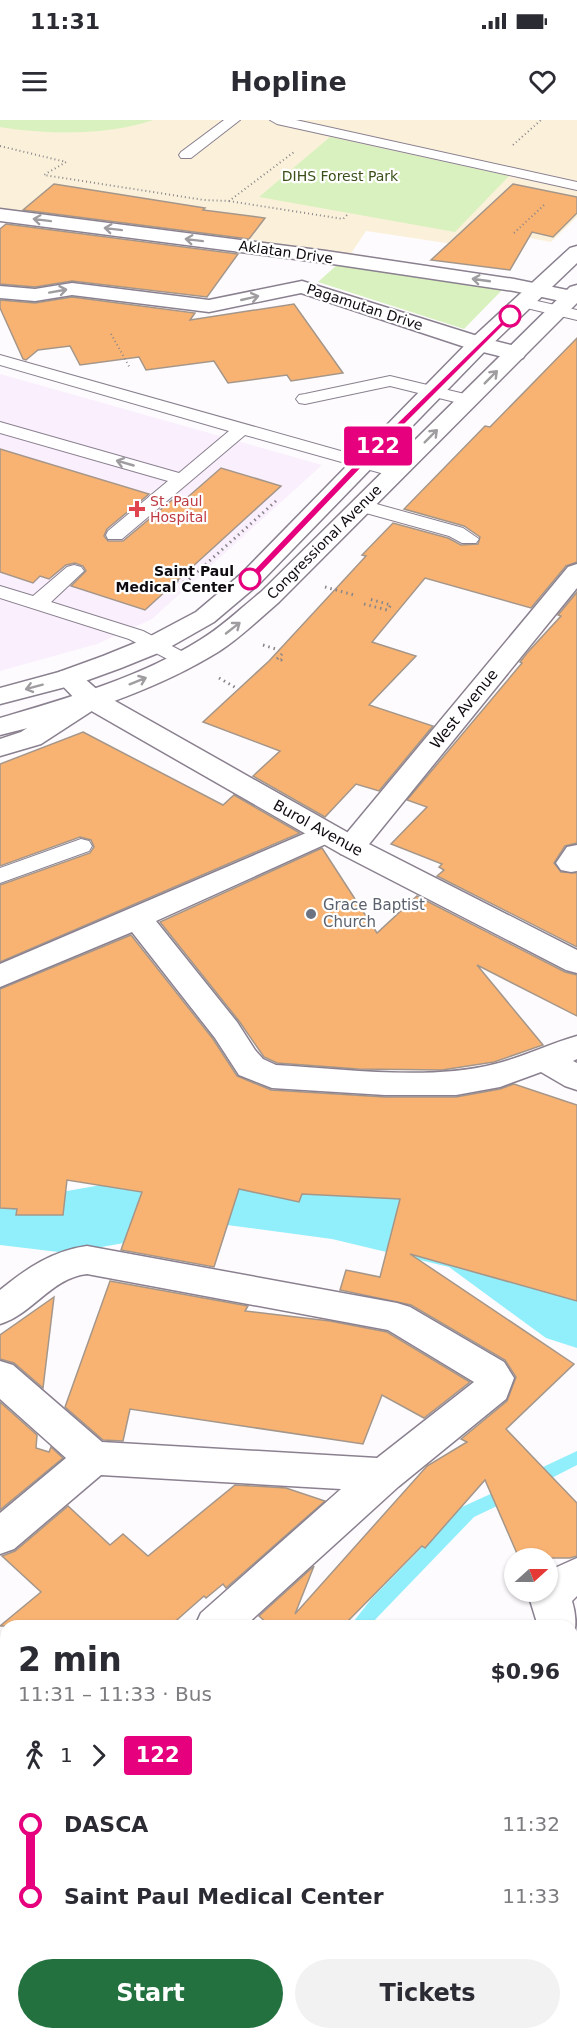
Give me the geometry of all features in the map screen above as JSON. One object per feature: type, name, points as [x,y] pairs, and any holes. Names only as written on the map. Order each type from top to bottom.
[{"type":"street","name":"Aklatan Drive","points":[[0,214],[326,257],[570,303]]},
{"type":"street","name":"Congressional Avenue","points":[[0,696],[68,678],[154,645],[205,617],[232,595],[479,344],[577,252]]},
{"type":"street","points":[[302,287],[326,257]]},
{"type":"street","name":"Pagamutan Drive","points":[[0,292],[35,295],[72,289],[209,306],[302,287],[479,344],[515,353]]},
{"type":"street","name":"Congressional Avenue","points":[[0,727],[91,699],[141,680],[184,660],[225,634],[270,597],[467,400],[570,303]]},
{"type":"street","name":"West Avenue","points":[[339,840],[577,572]]},
{"type":"street","name":"Burol Avenue","points":[[68,678],[91,699],[339,840],[577,963]]},
{"type":"street","name":"Congressional Avenue","points":[[0,748],[31,738],[91,699]]},
{"type":"street","points":[[0,976],[137,918],[339,840]]},
{"type":"street","points":[[137,918],[226,1030],[243,1058],[251,1067],[272,1077],[385,1083],[456,1083],[500,1075],[577,1047]]},
{"type":"street","points":[[544,1059],[577,1078]]},
{"type":"street","points":[[0,1310],[59,1266],[74,1260],[87,1260],[397,1317],[495,1378],[493,1388],[384,1475],[223,1620]]},
{"type":"street","points":[[0,1376],[93,1458],[384,1475]]},
{"type":"street","points":[[0,1538],[93,1458]]},
{"type":"street","points":[[557,1620],[551,1600],[559,1585],[577,1576]]},
{"type":"lane","points":[[186,155],[233,120]]},
{"type":"lane","points":[[277,120],[577,186]]},
{"type":"lane","points":[[0,360],[395,472]]},
{"type":"lane","points":[[305,399],[390,381],[467,400]]},
{"type":"lane","points":[[0,427],[181,479]]},
{"type":"lane","points":[[115,535],[242,429]]},
{"type":"lane","points":[[362,506],[456,532],[469,539]]},
{"type":"lane","points":[[37,603],[74,571]]},
{"type":"lane","points":[[0,592],[136,635],[184,660]]},
{"type":"lane","points":[[0,876],[81,846]]},
{"type":"path","points":[[229,201],[343,219],[349,213]]},
{"type":"path","points":[[185,583],[276,501]]},
{"type":"path","points":[[315,584],[354,595]]},
{"type":"path","points":[[364,604],[387,610],[391,605],[369,599]]},
{"type":"path","points":[[256,643],[279,650]]},
{"type":"path","points":[[210,673],[238,689]]},
{"type":"shaded area","points":[[0,120],[577,120],[577,217],[551,242],[498,232],[486,249],[366,231],[350,255],[0,209]]},
{"type":"shaded area","name":"St. Paul Hospital","points":[[0,374],[322,465],[152,619],[97,644],[0,671]]},
{"type":"green space","points":[[0,120],[154,120],[118,129],[62,132],[0,127]]},
{"type":"green space","name":"DIHS Forest Park","points":[[330,137],[509,176],[455,232],[259,197]]},
{"type":"green space","points":[[338,264],[503,289],[464,329],[318,282]]},
{"type":"building","points":[[54,184],[205,208],[203,210],[265,218],[249,239],[23,210]]},
{"type":"building","points":[[513,184],[577,197],[577,213],[553,237],[532,232],[510,270],[431,260]]},
{"type":"building","points":[[6,224],[238,254],[207,297],[72,281],[35,287],[0,284],[0,229]]},
{"type":"building","points":[[72,297],[195,313],[190,320],[294,304],[343,373],[291,381],[287,375],[228,383],[214,361],[146,370],[139,357],[80,365],[70,346],[38,350],[26,360],[23,359],[0,308],[0,300],[35,303]]},
{"type":"building","points":[[577,338],[577,562],[566,566],[531,608],[425,578],[372,642],[416,656],[369,705],[433,726],[379,791],[356,784],[325,817],[253,776],[280,751],[203,722],[269,661],[366,556],[362,555],[393,523],[448,538],[461,545],[478,544],[480,537],[464,526],[404,509],[485,426],[490,427]]},
{"type":"building","points":[[0,449],[149,494],[107,529],[104,536],[108,541],[123,541],[172,500],[181,503],[221,468],[281,486],[145,610],[71,586],[86,571],[83,566],[75,563],[66,565],[49,579],[40,576],[33,583],[0,572]]},
{"type":"building","points":[[577,592],[577,843],[565,846],[554,863],[561,872],[577,873],[577,947],[437,876],[444,870],[439,867],[442,864],[391,844],[427,807],[407,800],[522,663],[520,662],[527,653],[561,616],[558,615]]},
{"type":"building","points":[[83,732],[223,805],[234,795],[300,833],[0,962],[0,885],[90,853],[94,847],[91,840],[80,837],[0,866],[0,764]]},
{"type":"building","points":[[322,848],[377,933],[417,896],[565,972],[577,975],[577,1016],[477,965],[543,1045],[494,1062],[442,1070],[358,1069],[277,1063],[264,1057],[239,1021],[160,922]]},
{"type":"building","points":[[131,935],[213,1039],[237,1076],[271,1090],[385,1097],[456,1097],[500,1089],[514,1084],[577,1105],[577,1301],[410,1254],[574,1364],[506,1429],[577,1503],[577,1556],[558,1558],[558,1548],[515,1548],[485,1480],[425,1548],[422,1546],[349,1620],[263,1620],[259,1616],[314,1566],[295,1614],[427,1466],[467,1442],[461,1439],[507,1401],[516,1377],[505,1360],[411,1305],[340,1290],[346,1270],[380,1277],[400,1199],[302,1194],[299,1202],[239,1189],[214,1267],[121,1250],[142,1192],[67,1180],[63,1215],[16,1215],[17,1209],[0,1208],[0,989]]},
{"type":"building","points":[[110,1281],[248,1306],[245,1311],[330,1321],[387,1332],[470,1382],[424,1418],[382,1395],[363,1444],[130,1409],[123,1441],[103,1440],[65,1407]]},
{"type":"building","points":[[54,1297],[43,1388],[14,1363],[0,1359],[0,1335]]},
{"type":"building","points":[[0,1402],[37,1435],[36,1448],[49,1452],[51,1447],[63,1458],[0,1510]]},
{"type":"building","points":[[235,1485],[286,1488],[325,1501],[226,1588],[223,1584],[206,1598],[204,1596],[177,1620],[7,1620],[41,1592],[2,1556],[15,1551],[68,1506],[110,1545],[123,1534],[148,1556]]},
{"type":"waterway","points":[[0,1214],[67,1222],[227,1194],[332,1208],[474,1241],[577,1314]]},
{"type":"waterway","points":[[532,1480],[577,1458]]},
{"type":"waterway","points":[[363,1620],[468,1512],[510,1492]]},
{"type":"bus line","name":"122","points":[[250,579],[361,463],[479,344],[510,316]]},
{"type":"place","name":"St. Paul Hospital","points":[[137,509]]},
{"type":"place","name":"Saint Paul Medical Center","points":[[250,579]]},
{"type":"place","name":"Grace Baptist Church","points":[[311,914]]}]
